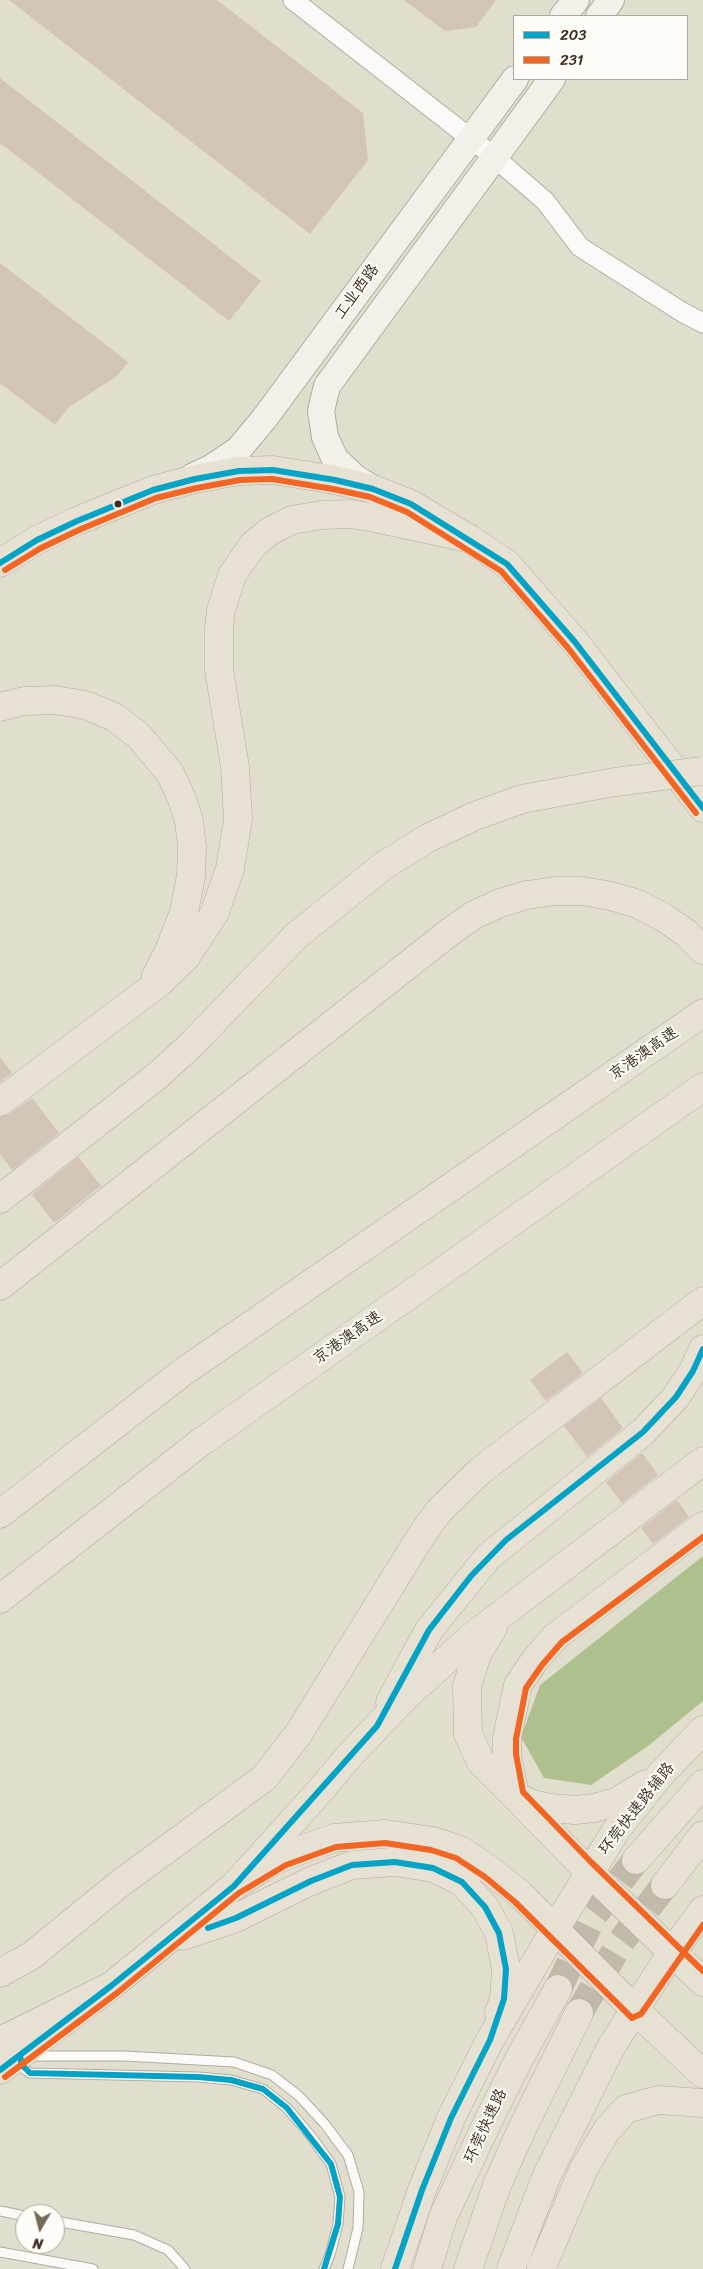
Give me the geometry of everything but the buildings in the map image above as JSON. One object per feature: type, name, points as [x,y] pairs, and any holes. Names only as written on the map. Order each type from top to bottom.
[{"type":"main road","points":[[0,562],[37,540],[77,521],[153,490],[239,471],[273,470],[335,480],[374,489],[411,504],[507,564],[575,642],[703,808]]},
{"type":"main road","points":[[0,1102],[145,994],[185,958],[201,937],[214,914],[230,869],[238,819],[235,766],[222,694],[218,650],[221,610],[232,575],[239,562],[253,545],[270,532],[292,520],[321,515],[351,514],[380,518],[468,538]]},
{"type":"main road","points":[[0,707],[24,701],[47,700],[85,705],[114,718],[138,735],[170,773],[182,799],[189,821],[192,847],[191,876],[188,897],[177,931],[169,951],[145,994]]},
{"type":"main road","points":[[0,1199],[157,1076],[190,1046],[297,935],[383,866],[428,838],[475,816],[522,798],[615,782],[703,771]]},
{"type":"main road","points":[[0,1286],[474,915],[500,903],[527,895],[555,891],[583,891],[611,896],[638,904],[663,917],[686,933],[703,950]]},
{"type":"main road","name":"京港澳高速","points":[[0,1514],[183,1372],[703,1013]]},
{"type":"main road","name":"京港澳高速","points":[[0,1599],[201,1442],[703,1087]]},
{"type":"main road","points":[[0,1973],[38,1950],[118,1885],[249,1791],[281,1758],[297,1736],[423,1533],[457,1492],[480,1471],[703,1301]]},
{"type":"main road","points":[[377,1726],[429,1630],[471,1576],[506,1540],[643,1432],[676,1397],[693,1370],[703,1349]]},
{"type":"main road","points":[[7,2056],[112,1986],[234,1886],[377,1726],[412,1691],[501,1615],[703,1461]]},
{"type":"main road","points":[[515,1796],[507,1755],[509,1723],[518,1685],[535,1660],[556,1636],[703,1526]]},
{"type":"main road","points":[[501,1615],[477,1654],[467,1686],[468,1734],[481,1762],[589,1872],[703,1982]]},
{"type":"main road","name":"环莞快速路辅路","points":[[395,2269],[422,2190],[451,2118],[490,2040],[554,1929],[617,1830],[660,1775],[703,1730]]},
{"type":"main road","points":[[515,1796],[532,1804],[551,1808],[575,1810],[594,1808],[616,1802],[660,1775]]},
{"type":"main road","points":[[636,1860],[703,1784]]},
{"type":"main road","points":[[234,1886],[282,1857],[325,1841],[358,1835],[385,1834],[433,1841],[460,1850],[490,1870],[521,1895],[634,2009],[703,2074]]},
{"type":"main road","points":[[666,1885],[703,1836]]},
{"type":"main road","points":[[169,1940],[236,1918],[311,1881],[352,1865],[396,1862],[433,1868],[462,1882],[485,1907],[498,1932],[506,1969],[504,1999],[490,2040]]},
{"type":"main road","points":[[511,2269],[547,2175],[611,2047],[672,1952],[703,1910]]},
{"type":"main road","points":[[0,2026],[46,2017],[112,1986]]},
{"type":"main road","name":"环莞快速路","points":[[427,2269],[443,2217],[519,2059],[558,1989]]},
{"type":"main road","name":"环莞快速路","points":[[468,2269],[497,2185],[521,2131],[579,2013]]},
{"type":"main road","points":[[7,2056],[46,2017]]},
{"type":"main road","points":[[541,2269],[584,2168],[607,2130],[626,2108],[658,2100],[703,2103]]},
{"type":"street","points":[[293,0],[426,106],[493,156],[545,201],[580,247],[682,312],[703,323]]},
{"type":"street","points":[[564,15],[576,0]]},
{"type":"street","points":[[600,15],[611,0]]},
{"type":"street","name":"工业西路","points":[[180,483],[211,468],[238,450],[264,419],[514,80]]},
{"type":"street","name":"工业西路","points":[[374,489],[354,477],[334,459],[325,437],[321,411],[327,386],[493,156],[551,80]]},
{"type":"lane","points":[[7,2056],[30,2073],[206,2078],[231,2080],[263,2089],[287,2108],[331,2164],[340,2197],[338,2224],[330,2255],[324,2269]]},
{"type":"lane","points":[[7,2056],[125,2056],[234,2062],[272,2076],[299,2096],[324,2123],[348,2155],[359,2192],[358,2228],[348,2269]]},
{"type":"lane","points":[[0,2211],[15,2214]]},
{"type":"lane","points":[[65,2223],[134,2235],[168,2250],[186,2269]]},
{"type":"lane","points":[[0,2252],[94,2269]]},
{"type":"green space","points":[[703,1556],[703,1701],[648,1746],[591,1785],[544,1778],[521,1737],[540,1685]]},
{"type":"tunnel","points":[[558,1989],[593,1916],[636,1860]]},
{"type":"tunnel","points":[[579,2013],[620,1943],[665,1885]]},
{"type":"transit line","name":"203","points":[[0,563],[37,540],[77,521],[153,490],[195,479],[239,471],[273,470],[335,480],[373,489],[411,504],[507,564],[575,642],[703,808]]},
{"type":"transit line","name":"231","points":[[5,570],[41,548],[81,529],[156,498],[197,488],[240,480],[272,479],[370,497],[407,512],[501,571],[568,648],[696,813]]},
{"type":"transit line","name":"203","points":[[0,2070],[111,1986],[234,1886],[377,1726],[429,1630],[471,1576],[506,1540],[643,1432],[676,1397],[693,1371],[703,1349]]},
{"type":"transit line","name":"231","points":[[703,1537],[562,1642],[542,1665],[526,1688],[516,1739],[516,1754],[523,1792],[591,1862],[703,1971]]},
{"type":"transit line","name":"231","points":[[5,2077],[117,1993],[239,1893],[286,1865],[336,1847],[385,1843],[431,1850],[456,1858],[485,1877],[515,1902],[632,2018],[641,2014],[703,1925]]},
{"type":"transit line","name":"203","points":[[208,1928],[236,1918],[311,1881],[352,1865],[395,1862],[433,1868],[462,1882],[485,1907],[499,1933],[506,1969],[504,1999],[490,2040],[451,2118],[422,2190],[395,2269]]},
{"type":"transit line","name":"203","points":[[20,2056],[22,2065],[30,2073],[198,2077],[231,2080],[263,2089],[287,2108],[331,2164],[340,2197],[338,2224],[324,2269]]}]
